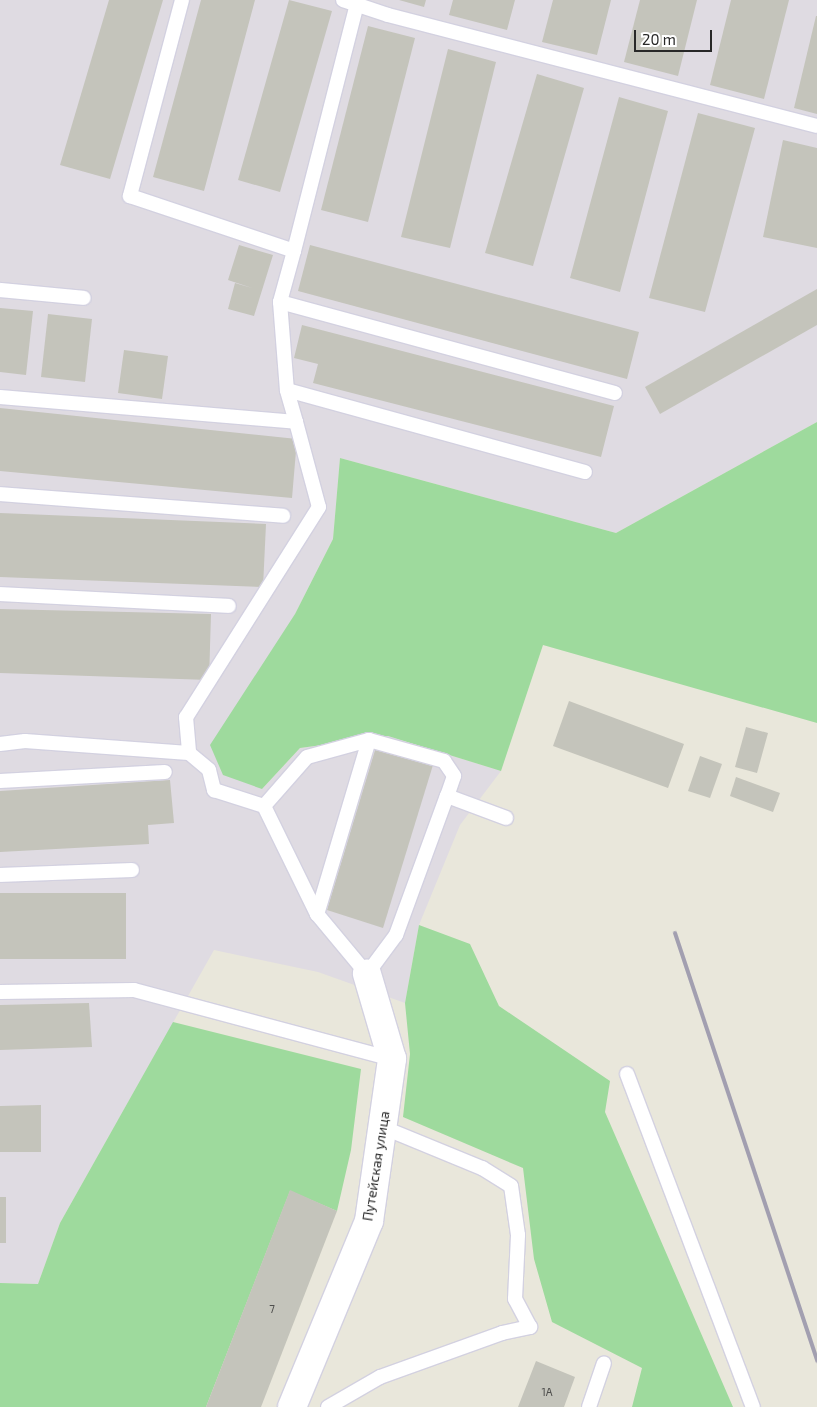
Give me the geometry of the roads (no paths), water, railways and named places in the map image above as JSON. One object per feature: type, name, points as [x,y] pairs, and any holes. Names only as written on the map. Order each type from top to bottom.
[{"type":"street","name":"Путейская улица","points":[[292,1407],[369,1222],[392,1059],[367,974]]},
{"type":"lane","points":[[182,0],[130,196],[294,251]]},
{"type":"lane","points":[[189,754],[186,717],[319,507],[287,390],[280,302],[294,251],[352,2],[817,126]]},
{"type":"lane","points":[[0,290],[84,298]]},
{"type":"lane","points":[[280,302],[615,393]]},
{"type":"lane","points":[[287,390],[585,472]]},
{"type":"lane","points":[[0,397],[296,422]]},
{"type":"lane","points":[[0,494],[283,516]]},
{"type":"lane","points":[[0,594],[229,606]]},
{"type":"lane","points":[[0,744],[26,741],[189,754],[209,770],[214,790],[264,806],[317,914],[367,974],[396,935],[454,776],[444,761],[369,740],[307,757],[264,806]]},
{"type":"lane","points":[[317,914],[369,740]]},
{"type":"lane","points":[[0,781],[165,772]]},
{"type":"lane","points":[[447,796],[506,818]]},
{"type":"lane","points":[[0,875],[132,870]]},
{"type":"lane","points":[[0,992],[134,990],[392,1059]]},
{"type":"lane","points":[[627,1074],[753,1407]]},
{"type":"lane","points":[[328,1407],[380,1377],[494,1336],[530,1327],[515,1299],[518,1235],[510,1186],[482,1168],[382,1127]]},
{"type":"lane","points":[[589,1407],[604,1363]]},
{"type":"railway","points":[[675,933],[817,1361]]}]
